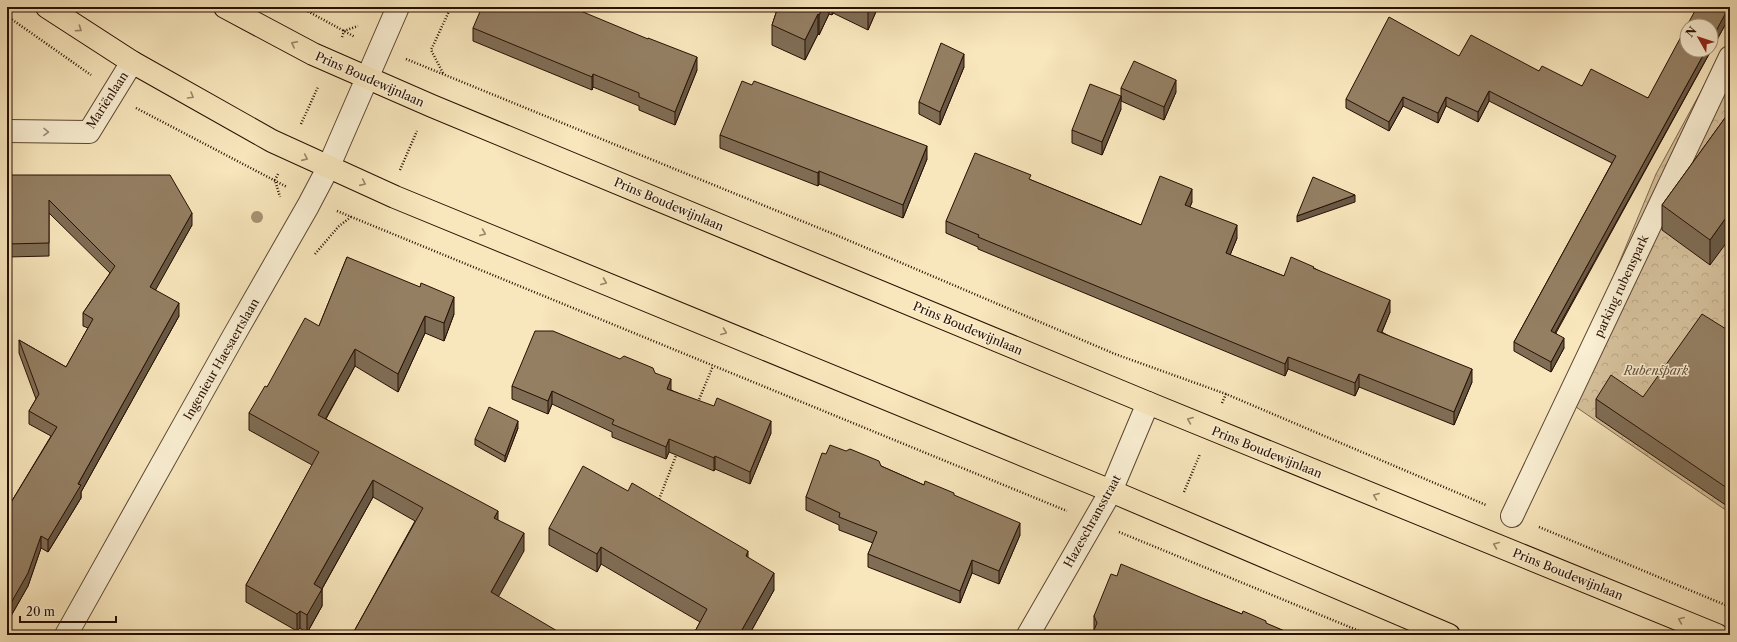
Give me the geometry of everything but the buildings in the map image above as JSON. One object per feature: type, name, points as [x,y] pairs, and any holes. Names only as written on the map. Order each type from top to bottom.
[{"type":"main road","points":[[47,7],[132,62],[289,150],[328,168],[1111,491],[1449,635]]},
{"type":"main road","name":"Prins Boudewijnlaan","points":[[225,7],[330,62],[367,79],[1211,429],[1717,635]]},
{"type":"street","name":"Ingenieur Haesaertslaan","points":[[66,635],[312,200],[328,168],[398,7]]},
{"type":"street","name":"parking rubenspark","points":[[1512,516],[1730,57]]},
{"type":"street","name":"Mariënlaan","points":[[7,131],[89,132],[132,62]]},
{"type":"street","name":"Hazeschransstraat","points":[[1028,635],[1111,491],[1148,403]]},
{"type":"path","points":[[451,7],[431,50],[443,74],[836,235],[1115,354],[1226,394],[1730,607]]},
{"type":"path","points":[[7,16],[139,110],[312,200],[374,227],[1369,635]]},
{"type":"path","points":[[275,180],[344,31]]},
{"type":"path","points":[[374,227],[443,74]]},
{"type":"path","points":[[696,406],[713,366]]},
{"type":"path","points":[[1160,549],[1226,394]]},
{"type":"path","points":[[658,502],[678,450]]},
{"type":"green space","name":"Rubenspark","points":[[1730,38],[1730,513],[1563,398],[1656,174]]}]
